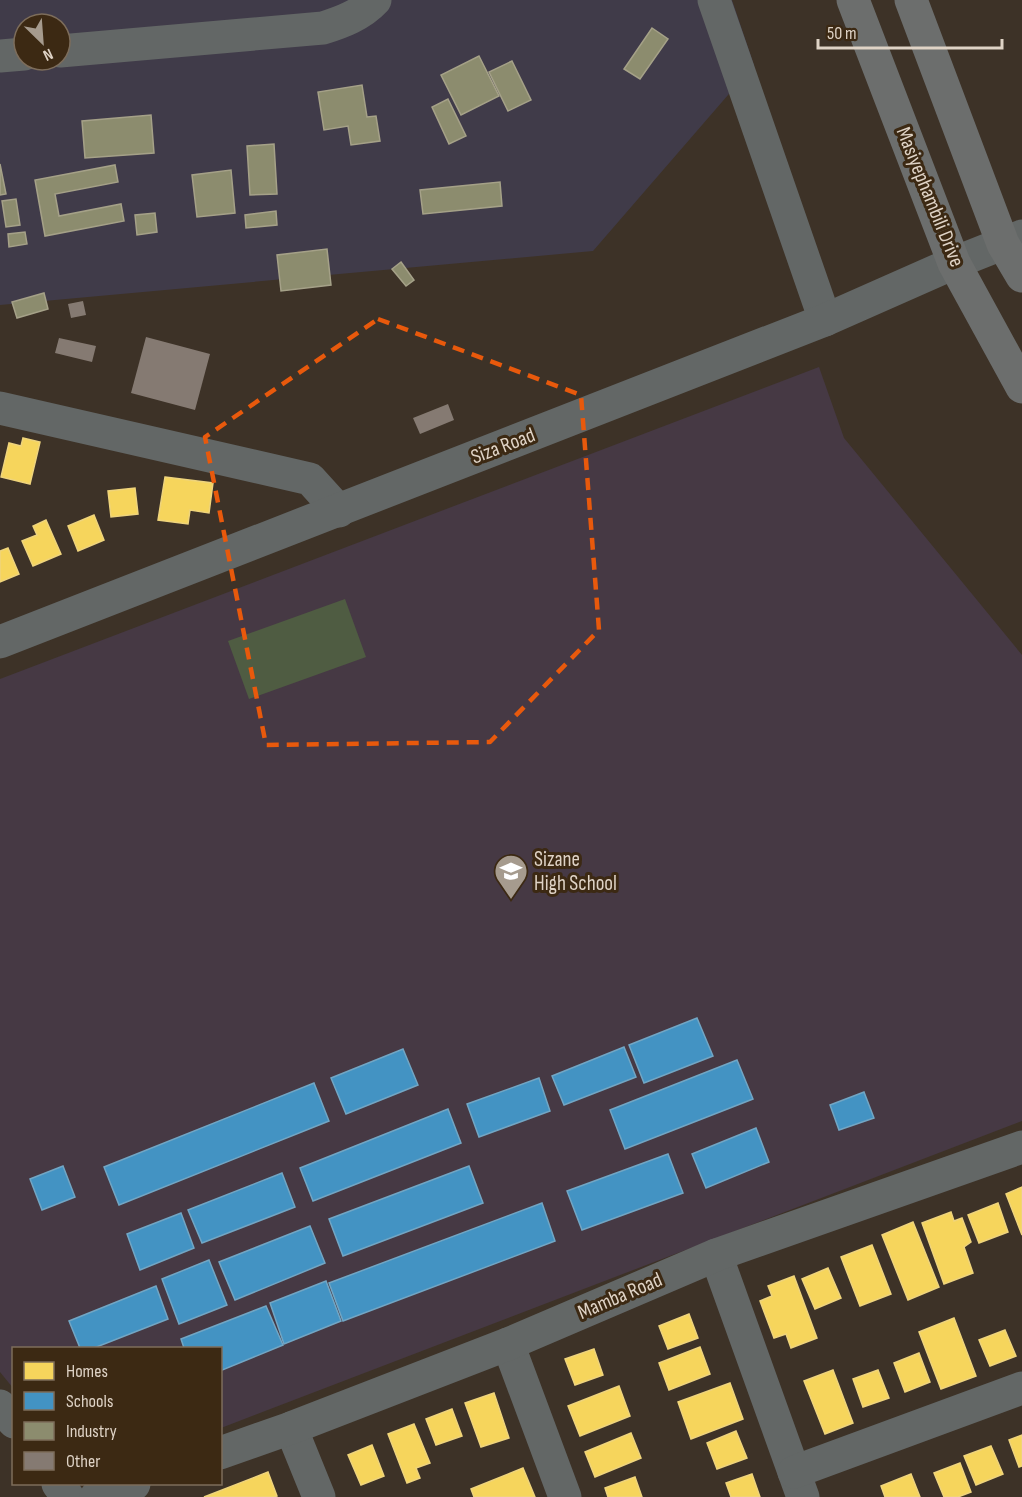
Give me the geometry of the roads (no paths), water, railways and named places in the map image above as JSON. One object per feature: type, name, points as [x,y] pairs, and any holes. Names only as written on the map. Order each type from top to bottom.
[{"type":"main road","name":"Masiyephambili Drive","points":[[853,0],[954,263],[1022,387]]},
{"type":"main road","points":[[911,0],[1013,240],[1022,276]]},
{"type":"street","points":[[72,50],[323,28],[346,20],[368,8],[375,0]]},
{"type":"street","points":[[714,0],[825,320]]},
{"type":"street","name":"Siza Road","points":[[0,642],[825,320],[954,263],[1013,240]]},
{"type":"street","points":[[0,408],[310,479],[339,510]]},
{"type":"street","name":"Mamba Road","points":[[222,1452],[508,1344],[716,1255],[1022,1146]]},
{"type":"street","points":[[716,1255],[798,1484],[1022,1388]]},
{"type":"street","points":[[508,1344],[565,1497]]},
{"type":"street","points":[[0,1406],[12,1420]]},
{"type":"street","points":[[291,1428],[319,1497]]},
{"type":"street","points":[[59,1485],[68,1497]]},
{"type":"street","points":[[96,1497],[131,1485]]},
{"type":"place","name":"Sizane High School","points":[[511,900]]}]
